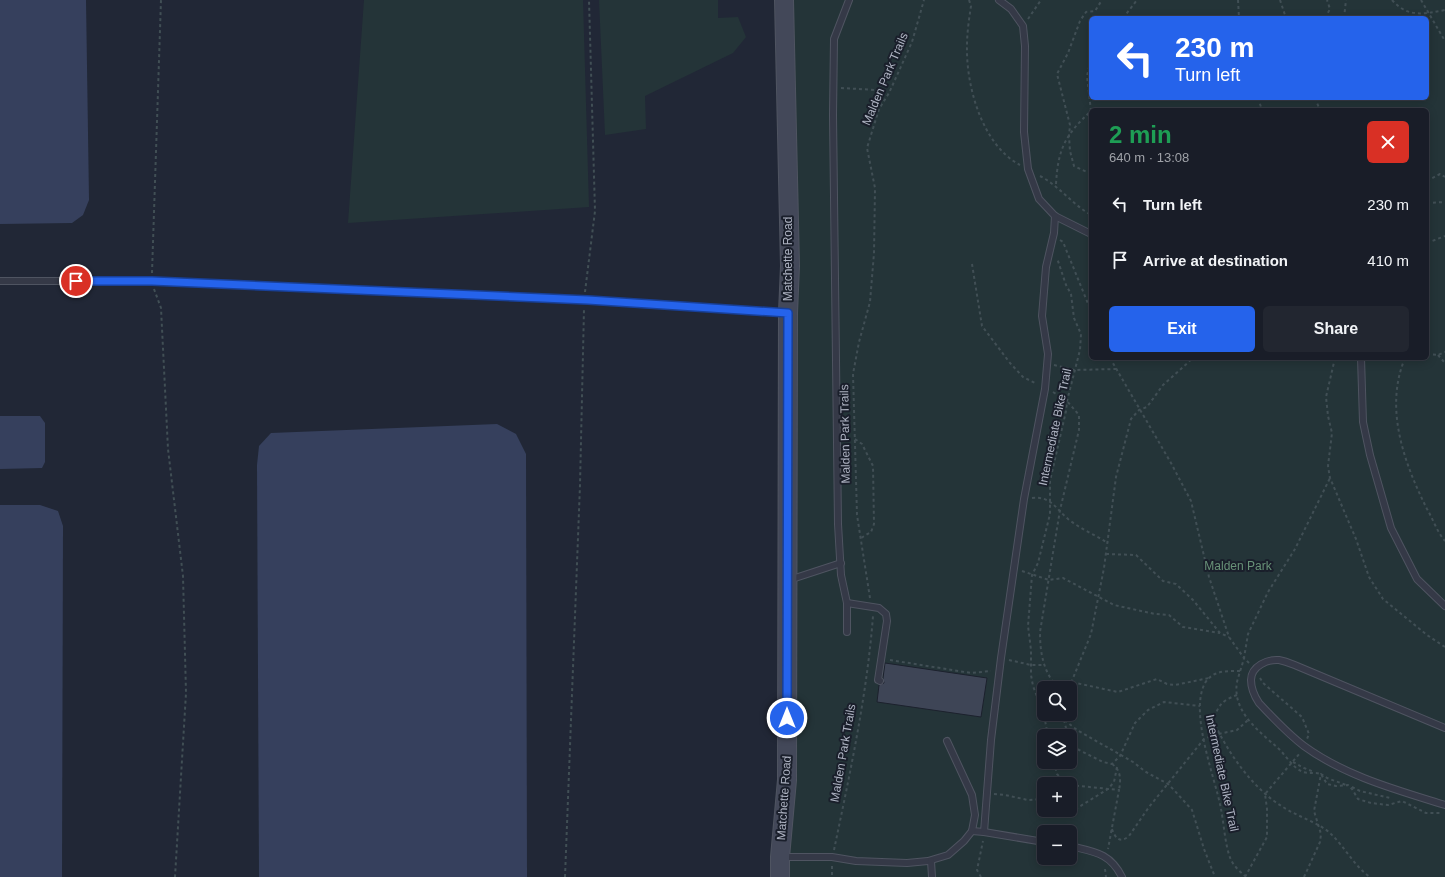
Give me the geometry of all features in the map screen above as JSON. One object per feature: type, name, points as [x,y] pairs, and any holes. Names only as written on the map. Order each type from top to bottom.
[{"type":"main road","name":"Matchette Road","points":[[780,877],[780,857],[787,780],[788,313],[790,266],[784,0]]},
{"type":"lane","points":[[847,632],[847,603],[841,563],[838,524],[834,39],[849,0]]},
{"type":"lane","points":[[999,0],[1011,9],[1023,26],[1025,46],[1024,132],[1028,169],[1039,199],[1055,216],[1089,233]]},
{"type":"lane","points":[[984,832],[991,740],[1001,658],[1024,499],[1045,389],[1048,363],[1042,316],[1046,267],[1054,233],[1055,216]]},
{"type":"lane","points":[[0,282],[152,281],[584,300],[788,313]]},
{"type":"lane","points":[[1361,360],[1363,422],[1370,454],[1392,528],[1417,578],[1445,606]]},
{"type":"lane","points":[[787,581],[841,563]]},
{"type":"lane","points":[[847,603],[878,608],[883,610],[886,614],[887,621],[878,680],[880,681]]},
{"type":"lane","points":[[1445,728],[1279,660],[1266,662],[1255,670],[1251,680],[1255,697],[1259,703],[1305,747],[1352,774],[1445,805]]},
{"type":"lane","points":[[780,857],[832,857],[856,861],[907,863],[931,860],[948,855],[964,841],[972,831],[975,816],[972,795],[947,740]]},
{"type":"lane","points":[[972,831],[1037,841]]},
{"type":"lane","points":[[1077,848],[1106,857],[1116,866],[1122,877]]},
{"type":"lane","points":[[931,860],[932,877]]},
{"type":"path","points":[[161,0],[152,281],[161,308],[168,449],[184,576],[186,693],[175,877]]},
{"type":"path","points":[[565,877],[580,485],[584,300],[595,211],[589,0]]},
{"type":"path","name":"Malden Park Trails","points":[[832,877],[832,857],[854,756],[870,650],[872,607],[860,538],[855,495],[853,374],[859,342],[870,302],[874,247],[875,188],[867,148],[880,108],[912,42],[924,0]]},
{"type":"path","points":[[969,0],[971,6]]},
{"type":"path","points":[[972,0],[966,46],[971,85],[981,120],[998,148],[1015,163],[1056,185],[1071,200],[1089,214]]},
{"type":"path","points":[[1023,26],[1041,0]]},
{"type":"path","points":[[1089,173],[1074,166],[1068,136],[1070,125],[1057,74],[1068,54],[1080,21],[1086,12],[1095,11],[1102,0]]},
{"type":"path","points":[[1124,16],[1136,0]]},
{"type":"path","points":[[1238,0],[1239,16]]},
{"type":"path","points":[[1280,0],[1285,16]]},
{"type":"path","points":[[1326,0],[1330,8],[1326,16]]},
{"type":"path","points":[[1344,16],[1346,0]]},
{"type":"path","points":[[1392,0],[1399,8],[1415,14],[1445,10]]},
{"type":"path","points":[[1421,0],[1445,41]]},
{"type":"path","points":[[1089,68],[1087,76],[1089,94]]},
{"type":"path","points":[[834,88],[876,90],[880,108]]},
{"type":"path","points":[[1056,185],[1061,149],[1076,124],[1089,113]]},
{"type":"path","points":[[1429,180],[1440,174],[1445,177]]},
{"type":"path","points":[[1429,203],[1445,202]]},
{"type":"path","points":[[1054,233],[1063,242],[1089,306]]},
{"type":"path","points":[[1429,242],[1445,236]]},
{"type":"path","name":"Intermediate Bike Trail","points":[[1047,729],[1044,715],[1033,686],[1028,626],[1032,575],[1038,562],[1050,514],[1050,481],[1067,401],[1080,350],[1081,334],[1074,318],[1071,294],[1066,285],[1052,241]]},
{"type":"path","points":[[972,264],[982,326],[1010,364],[1023,377],[1045,389],[1054,392],[1067,401],[1080,415],[1079,430],[1060,510],[1040,632],[1040,648],[1044,665],[1052,681]]},
{"type":"path","points":[[1438,356],[1445,352]]},
{"type":"path","points":[[1429,354],[1438,356],[1445,363]]},
{"type":"path","points":[[1111,360],[1171,463],[1191,501],[1209,577],[1228,636],[1244,658]]},
{"type":"path","points":[[1072,681],[1091,634],[1108,543],[1116,478],[1131,419],[1139,410],[1147,407],[1163,385],[1192,360]]},
{"type":"path","points":[[1335,360],[1326,397],[1332,432],[1328,466],[1330,478],[1356,539],[1369,577],[1383,599],[1427,635],[1445,647]]},
{"type":"path","points":[[1404,360],[1400,369],[1396,400],[1399,436],[1408,466],[1422,500],[1445,541]]},
{"type":"path","points":[[1048,363],[1075,370],[1117,369]]},
{"type":"path","points":[[854,438],[862,444],[874,466],[874,524],[871,532],[860,538]]},
{"type":"path","points":[[1077,683],[1118,692],[1157,679],[1167,684],[1175,685],[1209,678],[1212,675],[1223,671],[1240,671],[1248,634],[1268,592],[1295,549],[1330,478]]},
{"type":"path","points":[[1024,499],[1040,497],[1050,502],[1068,519],[1108,543]]},
{"type":"path","points":[[1106,554],[1136,555],[1163,581],[1176,584],[1193,600],[1220,633]]},
{"type":"path","points":[[1014,568],[1049,580],[1063,578],[1114,606],[1155,614],[1169,615],[1183,627],[1220,633],[1228,636]]},
{"type":"path","points":[[1001,658],[1031,665],[1044,665]]},
{"type":"path","points":[[881,659],[971,673],[1000,670]]},
{"type":"path","points":[[1245,877],[1267,837],[1267,809],[1265,794],[1305,747],[1309,734],[1302,717],[1263,683],[1255,670]]},
{"type":"path","name":"Intermediate Bike Trail","points":[[1209,678],[1205,684],[1200,706],[1201,730],[1216,785],[1226,835],[1226,845],[1231,860],[1245,877]]},
{"type":"path","points":[[1237,695],[1218,706],[1213,720],[1219,734],[1233,758],[1265,794],[1283,807],[1330,832],[1370,877]]},
{"type":"path","points":[[1112,764],[1120,756],[1135,723],[1148,710],[1164,702],[1200,706]]},
{"type":"path","points":[[1112,829],[1115,837],[1119,840],[1125,840],[1149,807],[1204,739],[1214,734],[1237,730],[1248,720]]},
{"type":"path","points":[[1067,721],[1076,730],[1168,784],[1192,810],[1204,849],[1215,877]]},
{"type":"path","points":[[1077,748],[1103,762],[1117,767],[1120,778],[1106,857],[1106,877]]},
{"type":"path","points":[[1116,760],[1125,758]]},
{"type":"path","points":[[1293,762],[1315,772]]},
{"type":"path","points":[[1077,808],[1108,788],[1114,782],[1117,767]]},
{"type":"path","points":[[1304,877],[1320,842],[1320,827],[1314,811],[1321,774],[1327,778],[1360,791],[1424,807]]},
{"type":"path","points":[[1077,786],[1119,790]]},
{"type":"path","points":[[987,794],[1005,795],[1028,800],[1037,799]]},
{"type":"path","points":[[1431,809],[1445,813]]},
{"type":"path","points":[[981,877],[977,870],[984,832]]},
{"type":"green space","points":[[364,0],[583,0],[589,207],[348,223]]},
{"type":"green space","points":[[599,0],[718,0],[718,18],[738,17],[746,37],[733,53],[645,96],[646,129],[605,135]]},
{"type":"green space","name":"Malden Park","points":[[783,0],[1445,0],[1445,877],[786,877]]},
{"type":"water","points":[[0,0],[86,0],[89,200],[83,215],[72,223],[0,224]]},
{"type":"water","points":[[0,416],[40,416],[45,423],[45,462],[42,468],[0,469]]},
{"type":"water","points":[[497,424],[516,434],[526,454],[527,877],[259,877],[257,465],[259,446],[271,433]]},
{"type":"water","points":[[0,505],[40,505],[58,511],[63,526],[62,877],[0,877]]},
{"type":"building","points":[[885,663],[987,678],[981,717],[877,702],[879,685],[884,683],[883,678]]},
{"type":"route","points":[[76,281],[152,281],[588,300],[788,313],[787,718]]}]
